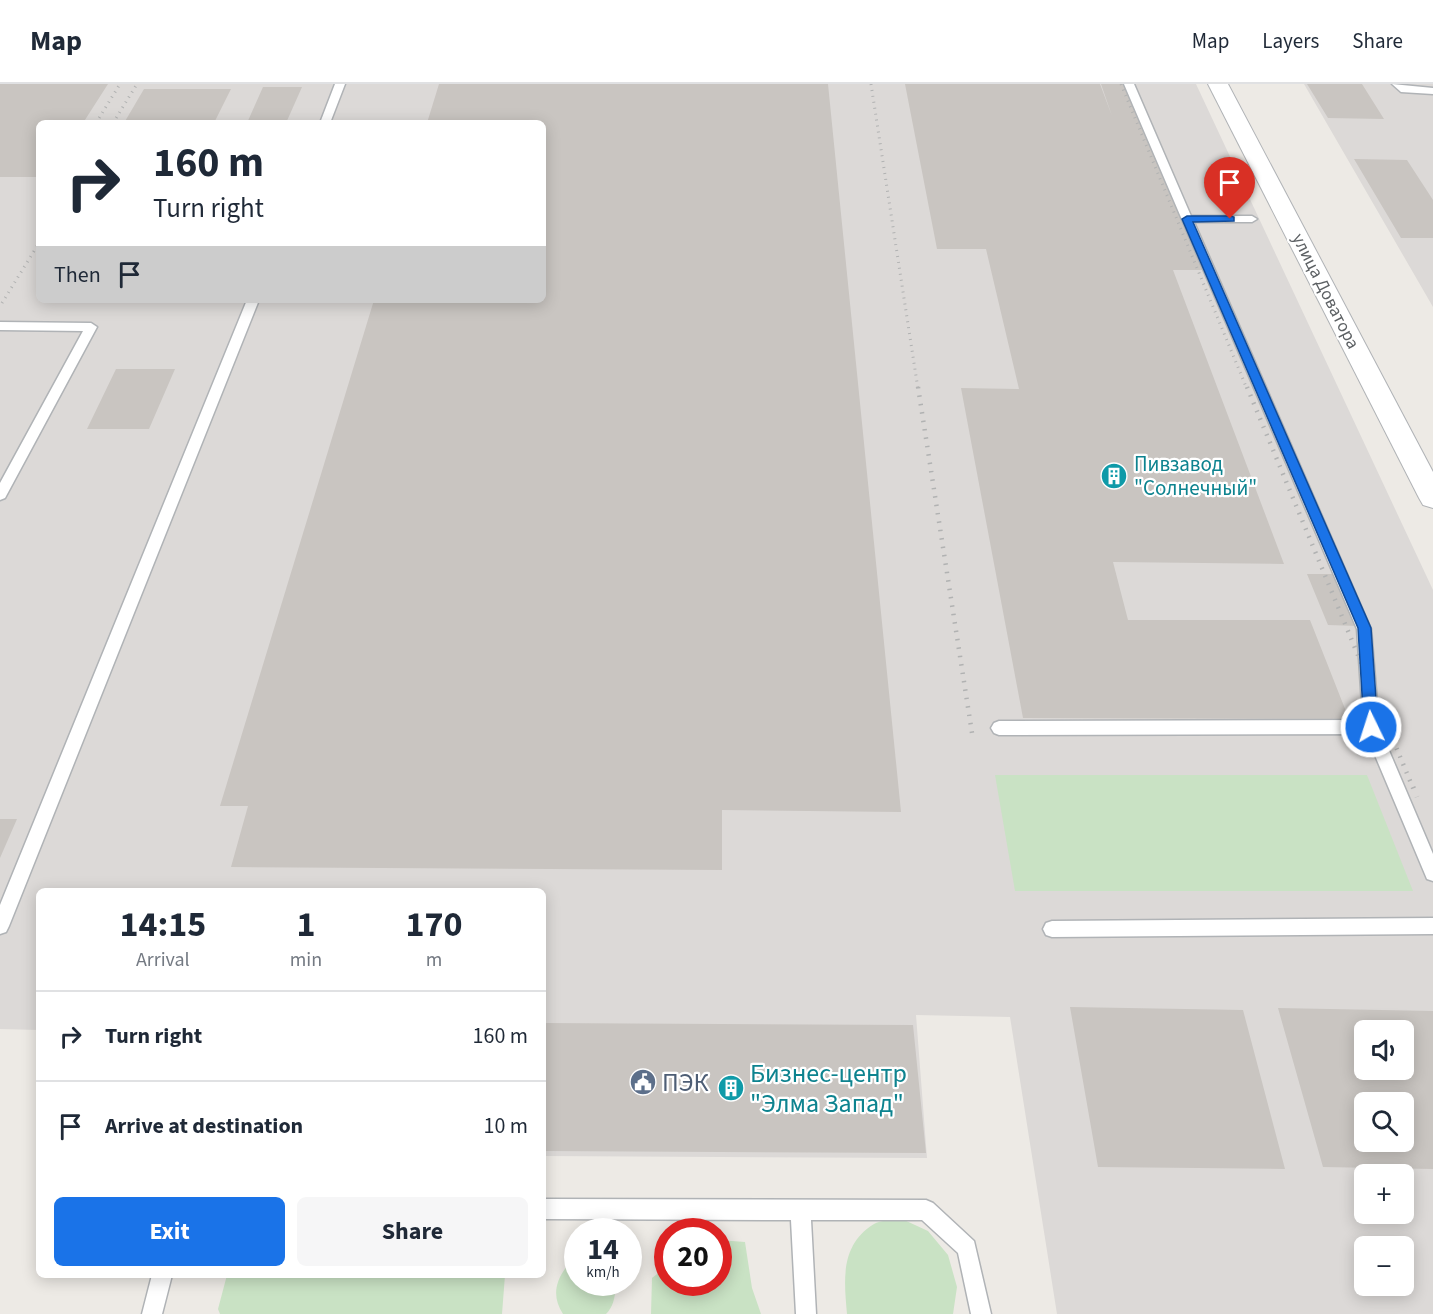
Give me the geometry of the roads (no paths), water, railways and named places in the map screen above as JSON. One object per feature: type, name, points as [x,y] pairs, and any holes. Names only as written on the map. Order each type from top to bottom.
[{"type":"street","name":"улица Доватора","points":[[1218,84],[1433,498]]},
{"type":"lane","points":[[326,120],[340,84]]},
{"type":"lane","points":[[1129,84],[1364,628],[1371,727],[1433,873]]},
{"type":"lane","points":[[1397,84],[1401,89],[1433,91]]},
{"type":"lane","points":[[1187,219],[1252,219]]},
{"type":"lane","points":[[0,926],[252,303]]},
{"type":"lane","points":[[0,326],[91,327],[0,495]]},
{"type":"lane","points":[[999,728],[1371,727]]},
{"type":"lane","points":[[1052,929],[1433,926]]},
{"type":"lane","points":[[546,1209],[926,1210],[967,1248],[981,1314]]},
{"type":"lane","points":[[801,1210],[806,1314]]},
{"type":"lane","points":[[152,1314],[161,1278]]},
{"type":"railway","points":[[98,120],[120,84]]},
{"type":"railway","points":[[115,120],[137,84]]},
{"type":"railway","points":[[871,84],[918,389]]},
{"type":"railway","points":[[1121,84],[1247,389]]},
{"type":"railway","points":[[2,303],[36,248]]},
{"type":"railway","points":[[918,387],[972,733]]},
{"type":"railway","points":[[1247,387],[1413,788]]},
{"type":"railway","points":[[1413,787],[1417,797]]},
{"type":"place","name":"Пивзавод \"Солнечный\"","points":[[1114,476]]},
{"type":"place","name":"ПЭК","points":[[643,1082]]},
{"type":"place","name":"Бизнес-центр \"Элма Запад\"","points":[[731,1088]]}]
